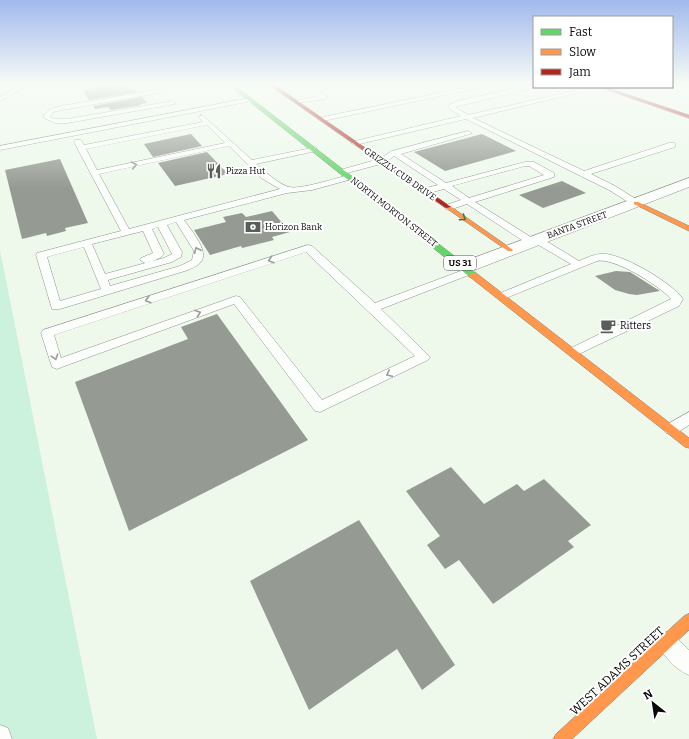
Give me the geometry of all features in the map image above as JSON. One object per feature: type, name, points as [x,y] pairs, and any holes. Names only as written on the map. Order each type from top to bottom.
[{"type":"street","name":"NORTH MORTON STREET","points":[[274,118],[468,269],[689,444]]},
{"type":"street","name":"GRIZZLY CUB DRIVE","points":[[323,120],[510,250]]},
{"type":"street","name":"BANTA STREET","points":[[468,269],[510,250],[689,182]]},
{"type":"street","points":[[636,203],[689,229]]},
{"type":"street","name":"WEST ADAMS STREET","points":[[561,739],[689,621]]},
{"type":"lane","points":[[48,118],[56,122],[70,122],[89,118]]},
{"type":"lane","points":[[0,148],[154,118]]},
{"type":"lane","points":[[203,118],[264,176],[288,190]]},
{"type":"lane","points":[[323,120],[330,118]]},
{"type":"lane","points":[[355,143],[461,118]]},
{"type":"lane","points":[[470,118],[612,188],[636,203]]},
{"type":"lane","points":[[82,148],[208,123]]},
{"type":"lane","points":[[146,227],[159,254],[56,306],[41,255],[126,232],[288,190],[312,186],[382,161],[395,153],[468,133]]},
{"type":"lane","points":[[74,134],[126,232]]},
{"type":"lane","points":[[96,173],[230,144]]},
{"type":"lane","points":[[584,174],[672,145]]},
{"type":"lane","points":[[250,163],[313,149]]},
{"type":"lane","points":[[395,153],[534,241],[579,265]]},
{"type":"lane","points":[[425,191],[525,164],[531,164],[551,175],[449,207]]},
{"type":"lane","points":[[102,282],[184,268],[196,262],[199,258],[198,251],[170,221]]},
{"type":"lane","points":[[102,282],[168,260],[178,255],[170,221]]},
{"type":"lane","points":[[87,243],[102,282]]},
{"type":"lane","points":[[308,248],[373,308],[424,357],[320,407],[236,299],[57,364],[47,334],[308,248]]},
{"type":"lane","points":[[502,296],[593,259],[610,258],[666,288],[674,294],[676,299],[674,303],[572,352]]},
{"type":"lane","points":[[373,308],[468,269]]},
{"type":"lane","points":[[670,429],[689,418]]},
{"type":"lane","points":[[666,642],[689,665]]},
{"type":"green space","points":[[0,250],[97,739],[0,739]]},
{"type":"building","points":[[191,134],[202,146],[153,157],[144,144]]},
{"type":"building","points":[[482,134],[516,151],[445,171],[414,152]]},
{"type":"building","points":[[207,152],[228,174],[175,186],[158,163]]},
{"type":"building","points":[[60,159],[88,223],[65,228],[66,231],[47,236],[46,233],[22,239],[5,170]]},
{"type":"building","points":[[562,181],[586,193],[543,208],[519,195]]},
{"type":"building","points":[[272,211],[290,232],[272,237],[274,240],[242,248],[241,246],[210,255],[194,230],[226,222],[223,217],[242,213],[246,217]]},
{"type":"building","points":[[616,271],[630,272],[660,291],[637,295],[629,294],[615,290],[595,276]]},
{"type":"building","points":[[217,314],[308,440],[129,531],[75,382],[188,339],[181,327]]},
{"type":"building","points":[[451,467],[484,504],[517,484],[524,491],[544,479],[591,525],[568,541],[574,547],[493,604],[459,560],[445,569],[427,545],[440,536],[406,491]]},
{"type":"building","points":[[359,520],[455,665],[422,690],[397,649],[309,710],[250,581]]},
{"type":"traffic: fast","points":[[274,118],[473,275]]},
{"type":"traffic: slow","points":[[636,203],[689,229]]},
{"type":"traffic: slow","points":[[448,207],[510,250]]},
{"type":"traffic: slow","points":[[473,275],[689,444]]},
{"type":"traffic: slow","points":[[561,739],[689,621]]},
{"type":"traffic: jam","points":[[320,118],[448,207]]},
{"type":"place","name":"Pizza Hut","points":[[214,171]]},
{"type":"place","name":"Horizon Bank","points":[[253,227]]},
{"type":"place","name":"Ritters","points":[[608,326]]}]
